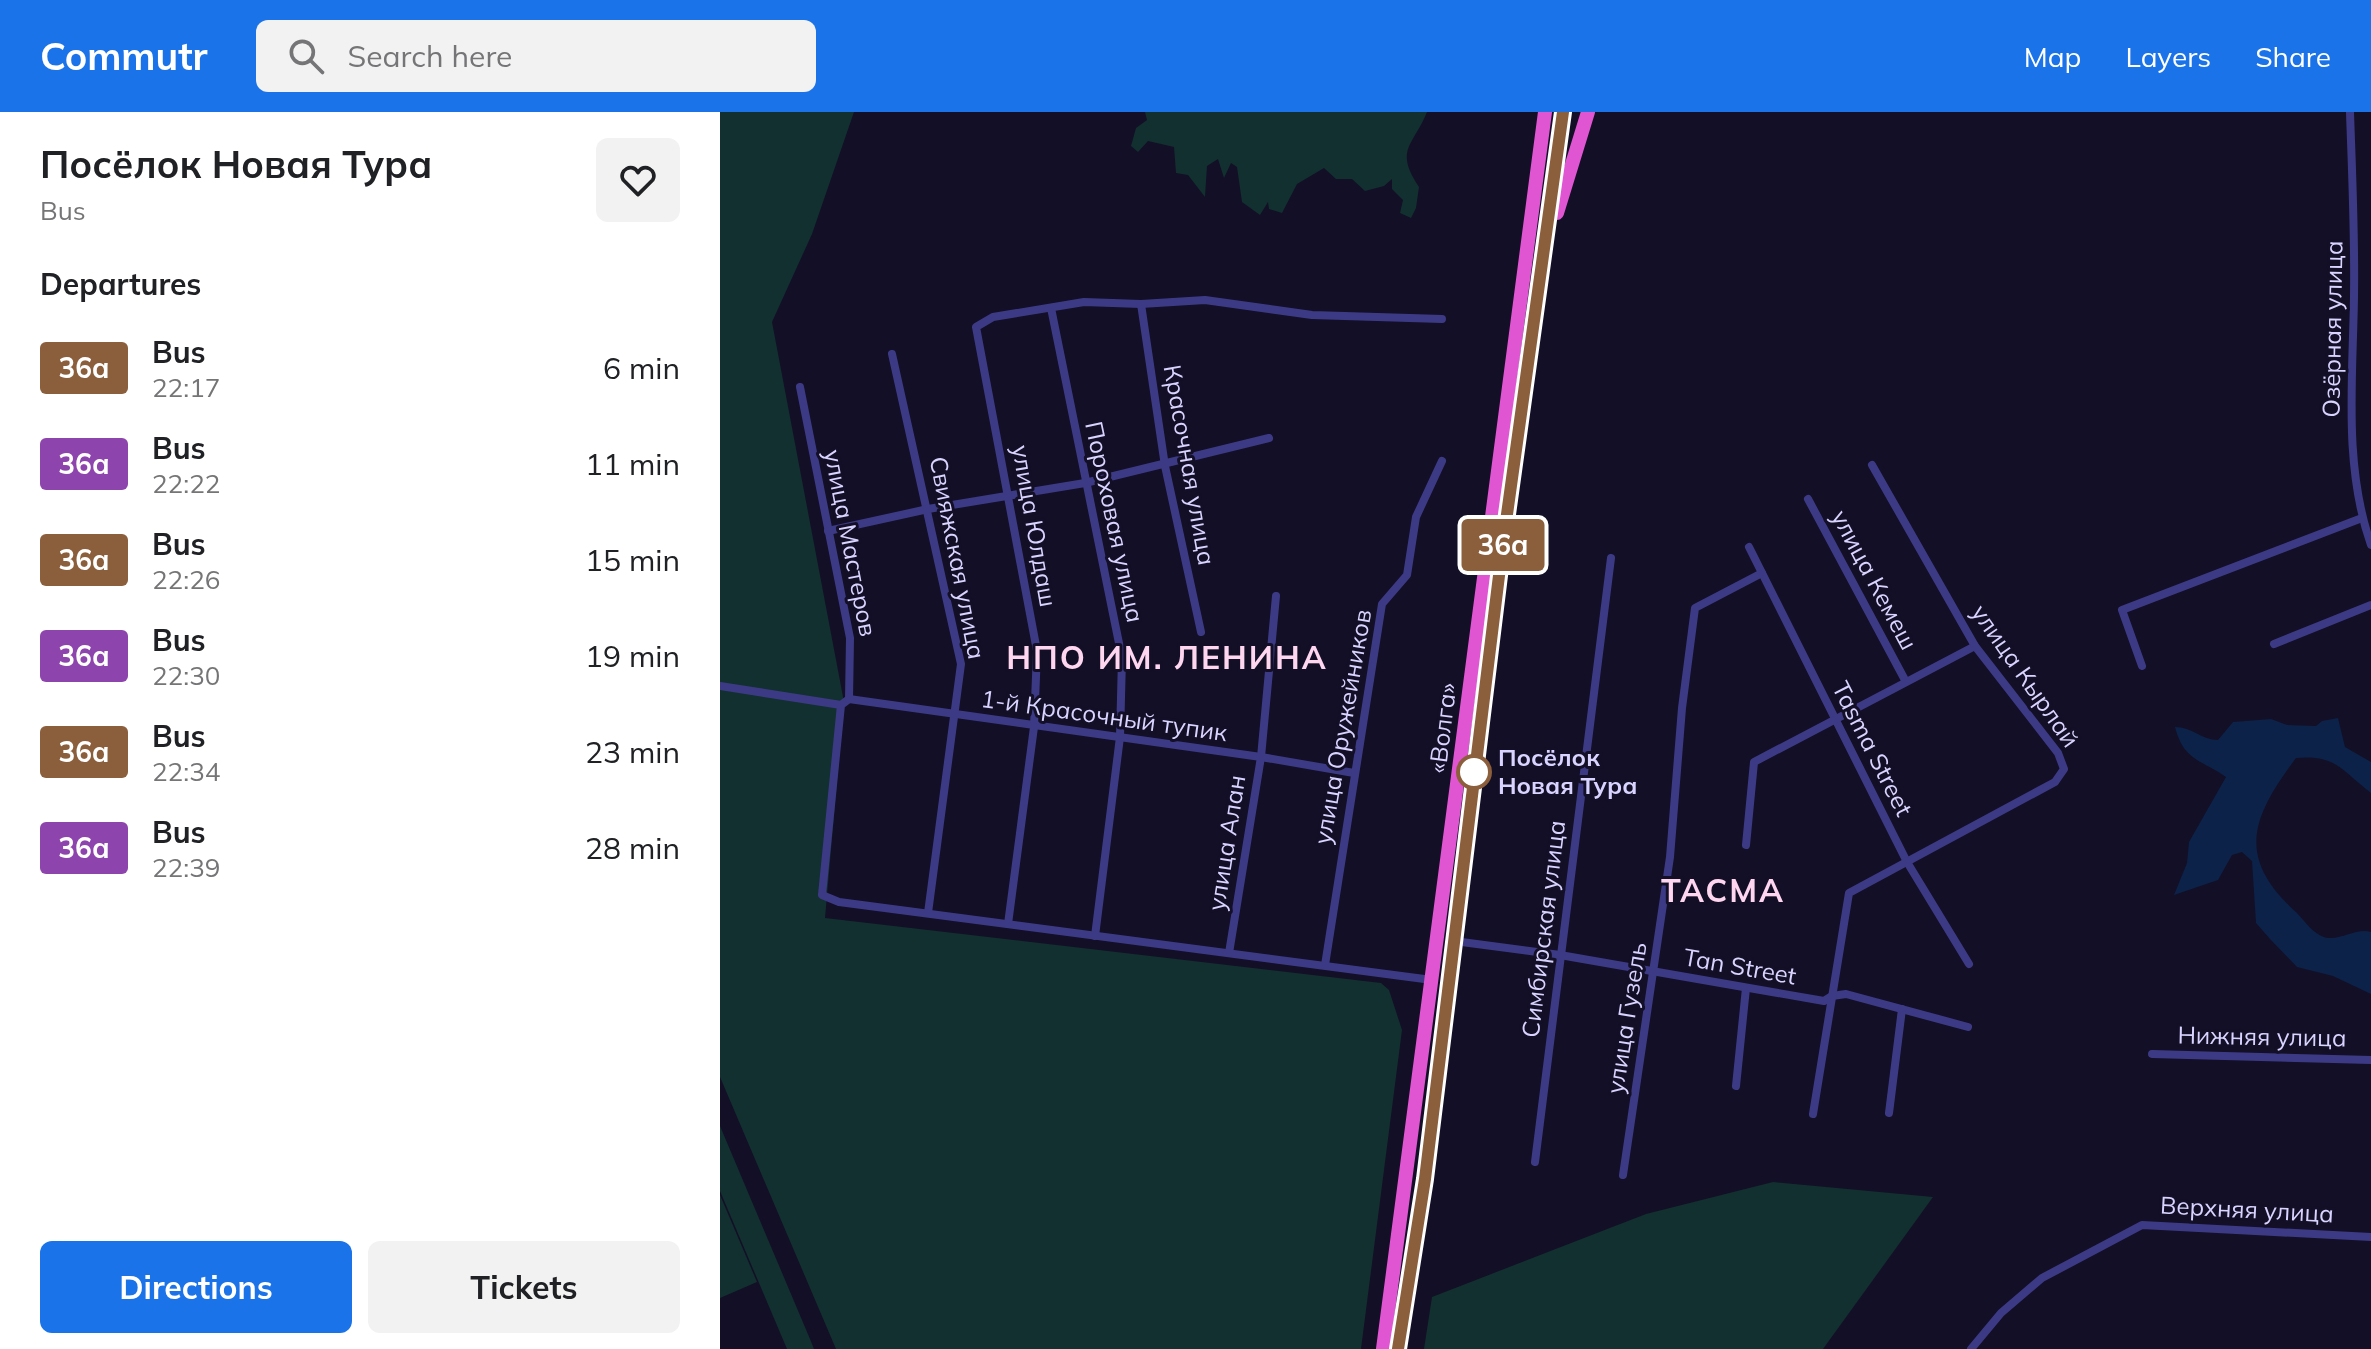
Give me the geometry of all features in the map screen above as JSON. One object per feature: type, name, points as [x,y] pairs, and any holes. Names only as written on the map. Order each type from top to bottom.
[{"type":"highway","name":"«Волга»","points":[[1398,1349],[1396,1253],[1497,454],[1545,112]]},
{"type":"highway","name":"«Волга»","points":[[1383,1349],[1425,1179],[1503,543],[1563,112]]},
{"type":"highway","points":[[1543,268],[1588,112]]},
{"type":"street","name":"Озёрная улица","points":[[2350,112],[2355,246],[2352,448],[2362,518],[2371,545]]},
{"type":"street","points":[[1051,308],[1084,302],[1141,304],[1205,300],[1312,315],[1442,319]]},
{"type":"street","name":"Красочная улица","points":[[1141,304],[1165,466],[1201,632]]},
{"type":"street","name":"улица Юлдаш","points":[[1008,924],[1034,727],[1037,651],[976,327],[993,317],[1051,308]]},
{"type":"street","name":"Пороховая улица","points":[[1051,308],[1122,658],[1120,737],[1095,936]]},
{"type":"street","name":"Свияжская улица","points":[[892,354],[961,664],[928,913]]},
{"type":"street","name":"улица Мастеров","points":[[800,387],[850,638],[822,895],[839,902],[928,913]]},
{"type":"street","points":[[828,531],[928,509],[1085,483],[1165,466],[1269,438]]},
{"type":"street","name":"улица Оружейников","points":[[1325,965],[1382,604],[1407,575],[1416,517],[1442,461]]},
{"type":"street","name":"улица Кырлай","points":[[1832,996],[1849,893],[2055,782],[2064,769],[2058,753],[1975,646],[1872,465]]},
{"type":"street","name":"улица Кемеш","points":[[1808,499],[1905,680]]},
{"type":"street","points":[[2142,666],[2122,610],[2362,518]]},
{"type":"street","name":"Tasma Street","points":[[1749,547],[1907,862],[1969,964]]},
{"type":"street","name":"Симбирская улица","points":[[1535,1162],[1611,558]]},
{"type":"street","name":"улица Гузель","points":[[1623,1175],[1655,973],[1695,608],[1762,573]]},
{"type":"street","name":"улица Алан","points":[[1229,953],[1261,757],[1276,596]]},
{"type":"street","points":[[2274,644],[2371,605]]},
{"type":"street","points":[[1746,845],[1754,762],[1835,721],[1905,680],[1975,646]]},
{"type":"street","name":"1-й Красочный тупик","points":[[720,686],[1120,737],[1354,773]]},
{"type":"street","points":[[928,913],[1432,980]]},
{"type":"street","name":"Tan Street","points":[[1453,941],[1560,955],[1824,1001],[1846,994],[1968,1027]]},
{"type":"street","points":[[1736,1086],[1746,988]]},
{"type":"street","points":[[1813,1114],[1832,996]]},
{"type":"street","points":[[1889,1113],[1902,1009]]},
{"type":"street","name":"Нижняя улица","points":[[2152,1054],[2371,1060]]},
{"type":"street","name":"Верхняя улица","points":[[1971,1349],[2001,1313],[2042,1278],[2142,1225],[2371,1237]]},
{"type":"green space","points":[[720,112],[854,112],[812,234],[772,322],[844,702],[825,918],[1381,983],[1389,990],[1402,1030],[1361,1349],[836,1349],[720,1077]]},
{"type":"green space","points":[[1145,112],[1427,112],[1408,148],[1407,156],[1419,187],[1416,208],[1411,218],[1400,213],[1403,200],[1392,189],[1392,179],[1384,186],[1365,191],[1352,179],[1336,179],[1324,168],[1297,184],[1282,213],[1269,209],[1268,202],[1260,215],[1242,202],[1237,167],[1231,163],[1224,178],[1218,159],[1207,166],[1205,197],[1188,175],[1176,173],[1174,147],[1148,141],[1138,152],[1131,146],[1136,128],[1147,120]]},
{"type":"green space","points":[[720,1126],[814,1349],[787,1349],[720,1191]]},
{"type":"green space","points":[[1773,1182],[1933,1197],[1823,1349],[1424,1349],[1432,1297],[1646,1214]]},
{"type":"green space","points":[[720,1195],[757,1282],[720,1298]]},
{"type":"water","points":[[2338,718],[2345,747],[2371,762],[2371,793],[2330,762],[2310,757],[2296,758],[2269,799],[2261,818],[2257,836],[2258,855],[2264,873],[2277,892],[2319,935],[2334,938],[2360,931],[2371,932],[2371,994],[2333,976],[2297,967],[2270,939],[2256,923],[2252,861],[2242,852],[2232,855],[2218,880],[2174,895],[2187,863],[2189,842],[2226,777],[2188,753],[2175,727],[2218,740],[2233,722],[2271,719],[2287,725],[2316,726],[2322,721]]},
{"type":"bus line","name":"36a","points":[[1398,1349],[1425,1179],[1503,543],[1563,112]]},
{"type":"place","name":"Посёлок Новая Тура","points":[[1474,772]]},
{"type":"district","name":"НПО ИМ. ЛЕНИНА","points":[[1167,658]]},
{"type":"district","name":"ТАСМА","points":[[1723,891]]}]
